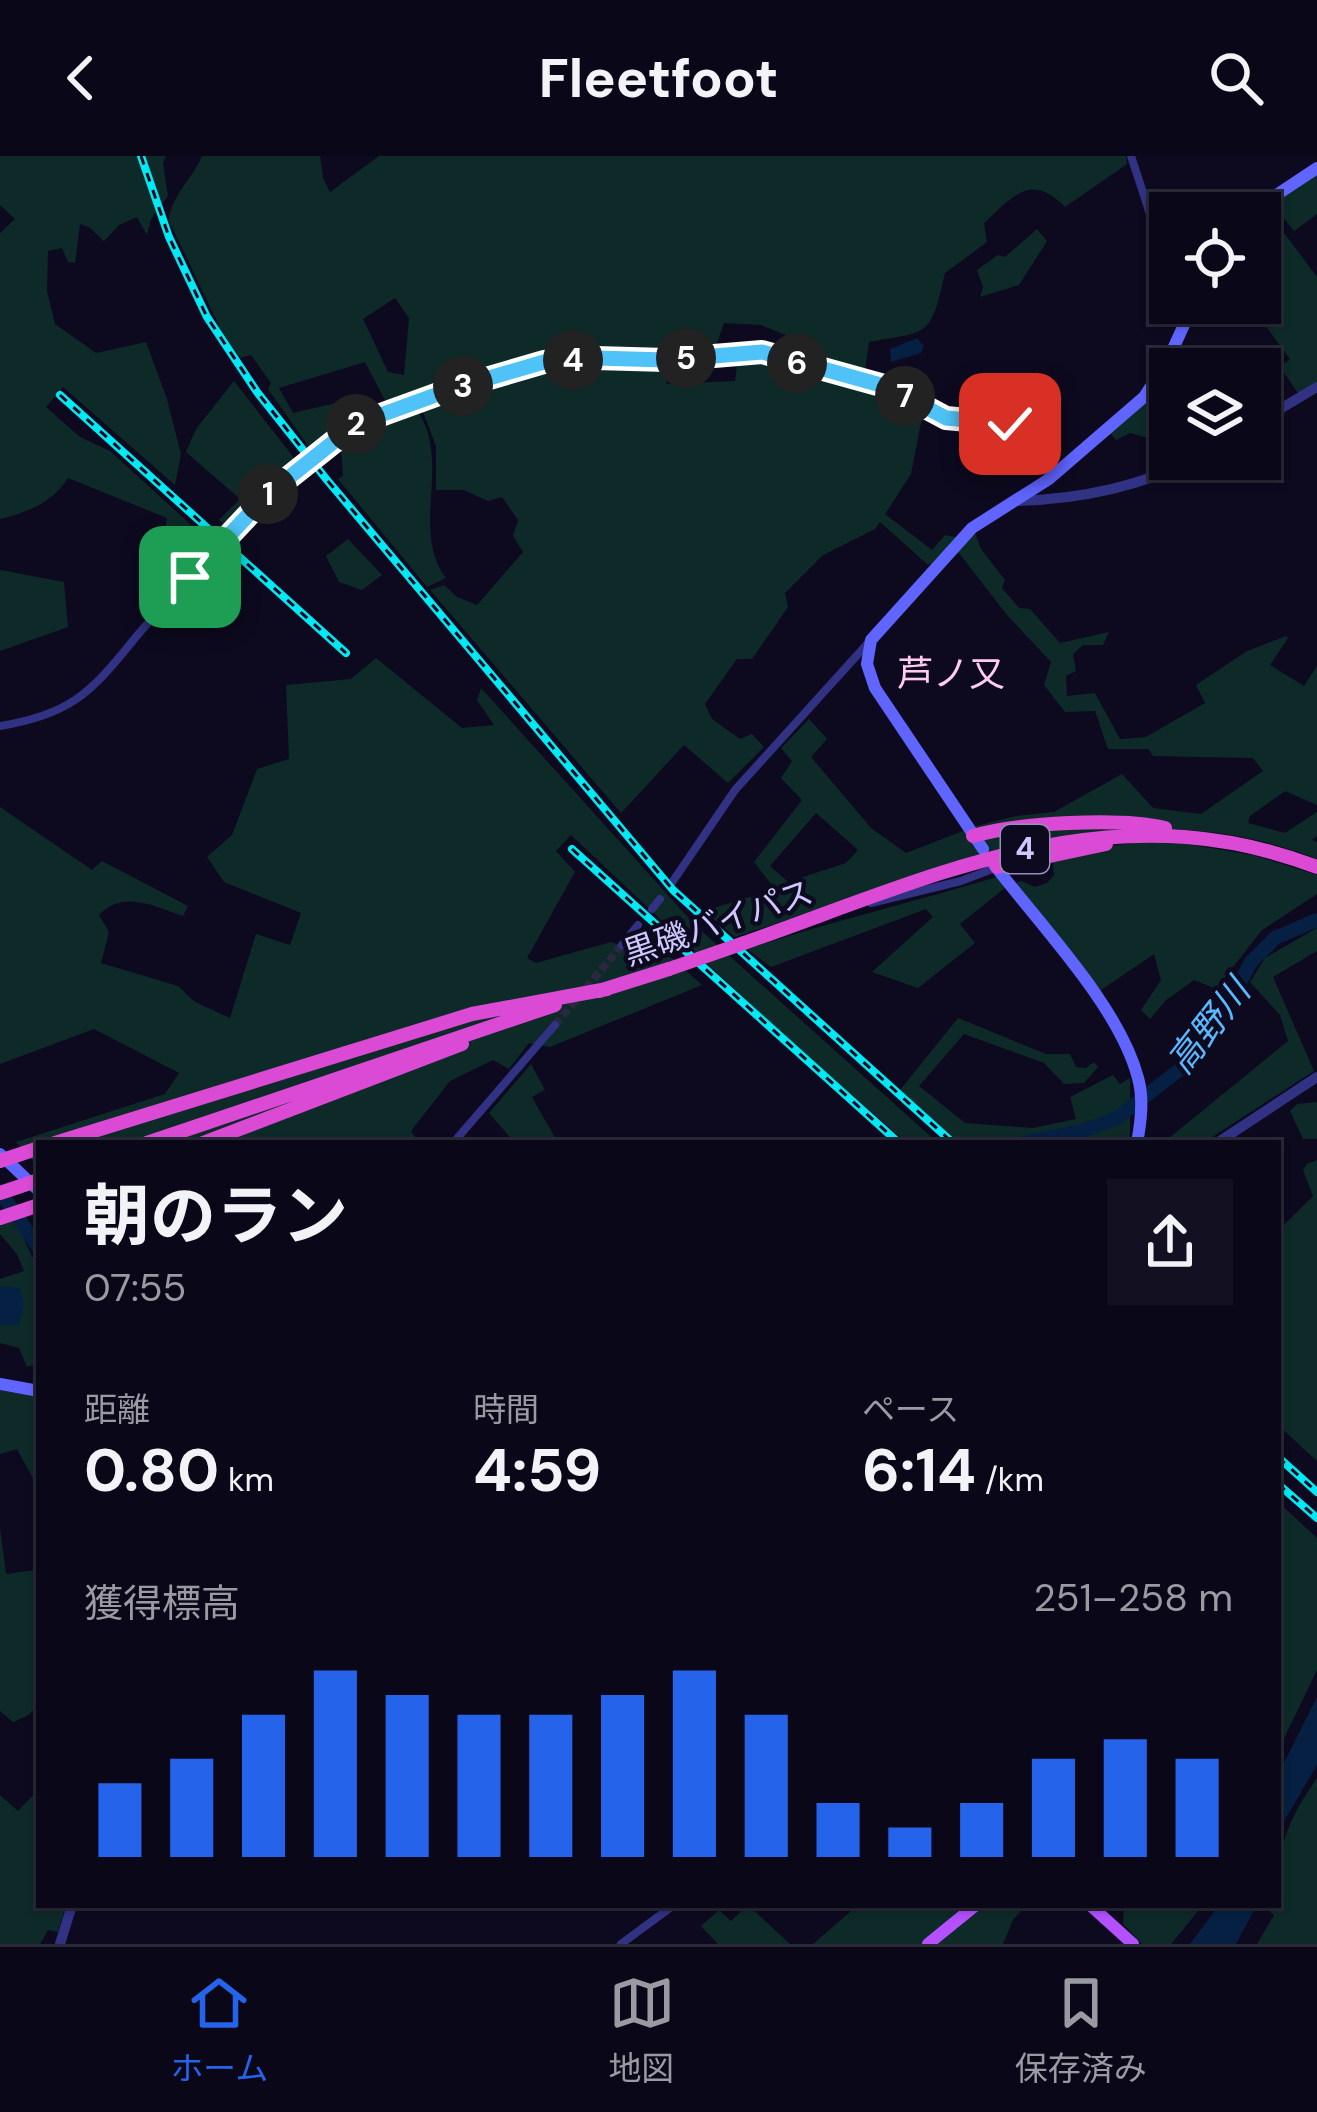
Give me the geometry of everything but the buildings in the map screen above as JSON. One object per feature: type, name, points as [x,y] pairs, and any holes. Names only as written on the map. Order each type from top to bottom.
[{"type":"highway","name":"4","points":[[973,836],[1027,826],[1134,824],[1177,835]]},
{"type":"highway","name":"4","points":[[994,865],[1177,835]]},
{"type":"highway","name":"黒磯バイパス","points":[[156,1140],[978,862],[1063,840],[1177,835],[1246,845],[1317,867]]},
{"type":"highway","name":"4","points":[[65,1140],[472,1014],[607,988]]},
{"type":"highway","name":"4","points":[[211,1140],[445,1052],[515,1018]]},
{"type":"highway","points":[[2,1158],[36,1149]]},
{"type":"highway","points":[[0,1193],[36,1181]]},
{"type":"highway","points":[[0,1219],[36,1206]]},
{"type":"main road","points":[[1281,192],[1317,168]]},
{"type":"main road","points":[[983,849],[875,688],[867,664],[871,640],[972,528],[1049,479],[1144,397],[1184,324]]},
{"type":"main road","points":[[994,865],[1109,1016],[1139,1082],[1137,1140]]},
{"type":"main road","points":[[2,1158],[36,1188]]},
{"type":"main road","points":[[0,1384],[36,1390]]},
{"type":"main road","points":[[928,1944],[972,1908]]},
{"type":"main road","points":[[1093,1908],[1133,1944]]},
{"type":"street","points":[[1131,156],[1149,216]]},
{"type":"street","points":[[0,726],[57,711],[109,673],[214,551],[324,447],[364,421],[544,362],[762,352],[888,387],[946,418],[1021,426],[1031,432],[1049,479]]},
{"type":"street","points":[[1281,408],[1317,387]]},
{"type":"street","points":[[1017,501],[1057,500],[1149,479]]},
{"type":"street","points":[[671,884],[735,790],[871,640]]},
{"type":"street","points":[[844,908],[923,892],[994,865]]},
{"type":"street","points":[[652,909],[660,899]]},
{"type":"street","points":[[622,945],[638,925]]},
{"type":"street","points":[[456,1140],[555,1025]]},
{"type":"street","points":[[1222,1140],[1317,1077]]},
{"type":"street","points":[[60,1944],[71,1908]]},
{"type":"street","points":[[621,1944],[670,1908]]},
{"type":"green space","points":[[0,156],[166,156],[168,196],[151,219],[147,235],[137,217],[119,225],[104,241],[80,224],[75,263],[68,262],[62,248],[48,251],[47,291],[55,324],[96,353],[146,342],[181,454],[175,485],[63,387],[46,407],[80,437],[110,451],[213,545],[170,595],[162,594],[187,554],[164,536],[167,518],[68,478],[38,505],[0,519],[0,233],[15,219],[0,205]]},
{"type":"green space","points":[[202,156],[320,156],[330,192],[379,156],[1126,156],[1127,164],[1065,207],[1042,191],[1032,190],[1004,204],[984,223],[987,242],[945,273],[935,310],[924,328],[869,342],[864,378],[811,361],[788,336],[761,325],[724,323],[716,346],[666,353],[542,351],[388,406],[365,362],[279,388],[293,413],[336,403],[349,422],[311,450],[268,389],[271,383],[251,355],[240,358],[222,332],[169,221],[174,203]],"holes":[[[395,298],[409,318],[404,375],[388,372],[363,319]]]},
{"type":"green space","points":[[1317,172],[1317,214],[1294,231],[1281,215],[1281,195]]},
{"type":"green space","points":[[1037,229],[1047,241],[1019,285],[980,297],[983,287],[977,270],[998,255],[1005,257]]},
{"type":"green space","points":[[1281,229],[1317,277],[1317,382],[1298,393],[1281,368],[1290,359],[1264,324],[1281,324]]},
{"type":"green space","points":[[763,356],[818,376],[887,391],[923,412],[911,474],[885,514],[932,550],[945,535],[966,539],[975,533],[1005,580],[1002,588],[1019,608],[1030,609],[1060,643],[1109,632],[1103,645],[1083,645],[1073,654],[1076,671],[1066,676],[1067,696],[1095,693],[1120,739],[1146,737],[1205,703],[1196,685],[1247,651],[1286,636],[1270,665],[1304,686],[1317,666],[1317,805],[1285,791],[1250,816],[1248,823],[1285,833],[1317,812],[1317,836],[1312,840],[1317,842],[1317,859],[1243,837],[1169,829],[1096,833],[950,865],[735,937],[704,911],[775,889],[754,862],[802,800],[781,778],[792,761],[781,748],[809,719],[827,739],[811,757],[871,828],[906,853],[976,826],[1054,812],[1122,774],[1153,808],[1201,814],[1263,771],[1253,758],[1153,756],[1148,749],[1108,749],[1095,711],[1065,712],[1044,685],[1051,662],[959,553],[928,565],[880,522],[823,555],[785,593],[788,607],[752,659],[737,659],[705,704],[712,719],[740,739],[752,734],[764,747],[728,783],[684,745],[621,813],[430,590],[444,585],[477,605],[523,552],[513,536],[518,520],[502,497],[488,501],[464,490],[436,490],[436,446],[420,404],[531,371],[589,362],[664,366],[667,384],[735,381],[738,357]],"holes":[[[816,813],[858,850],[846,863],[788,882],[770,866]]]},
{"type":"green space","points":[[234,381],[298,463],[228,528],[219,520],[240,499],[186,452],[196,429]]},
{"type":"green space","points":[[1149,396],[1149,443],[1130,433],[1116,440],[1110,433]]},
{"type":"green space","points":[[415,408],[431,449],[431,538],[446,578],[427,587],[338,479],[343,476],[340,439],[356,426]]},
{"type":"green space","points":[[999,428],[1026,437],[1039,464],[1000,465]]},
{"type":"green space","points":[[348,539],[382,575],[362,590],[339,582],[326,556]]},
{"type":"green space","points":[[0,570],[64,582],[68,627],[0,651]]},
{"type":"green space","points":[[376,658],[462,728],[494,725],[477,700],[481,688],[695,925],[935,1140],[904,1140],[777,1029],[571,835],[556,851],[575,872],[527,958],[536,963],[611,942],[629,948],[643,932],[702,985],[550,1047],[529,1043],[509,1069],[493,1060],[450,1081],[411,1131],[417,1140],[243,1140],[240,1136],[233,1140],[36,1140],[36,1165],[16,1142],[165,1094],[179,1073],[94,1029],[0,1064],[0,807],[92,870],[102,861],[188,906],[183,916],[140,902],[108,907],[99,915],[109,932],[101,963],[178,986],[195,1002],[230,1018],[256,934],[290,945],[301,913],[224,882],[207,857],[232,835],[257,769],[289,759],[286,685],[351,679]]},
{"type":"green space","points":[[1168,841],[1253,855],[1317,875],[1317,894],[1262,930],[1216,989],[1194,980],[1166,1000],[1150,1019],[1141,1010],[1161,980],[1154,954],[1098,992],[1013,884],[1021,881],[1035,887],[1047,883],[1054,875],[1052,857]]},
{"type":"green space","points":[[997,877],[1005,888],[960,924],[975,943],[918,988],[872,972],[933,917],[926,909],[771,967],[747,949],[809,930]]},
{"type":"green space","points":[[1317,928],[1317,951],[1273,977],[1314,1071],[1208,1140],[1167,1140],[1288,1041],[1280,1015],[1250,982],[1265,958]]},
{"type":"green space","points":[[958,1018],[1046,1054],[1070,1054],[1076,1067],[1086,1068],[1094,1062],[1098,1067],[1084,1083],[1064,1084],[1044,1063],[964,1034],[919,1086],[965,1123],[1033,1128],[1076,1119],[1070,1097],[1113,1075],[1120,1084],[1130,1078],[1130,1140],[956,1140],[900,1090]]},
{"type":"green space","points":[[531,1064],[545,1090],[532,1097],[556,1140],[512,1140],[489,1113]]},
{"type":"green space","points":[[1317,1102],[1317,1139],[1303,1139],[1290,1111],[1297,1104]]},
{"type":"green space","points":[[1317,1160],[1317,1461],[1281,1428],[1281,1222],[1284,1225],[1313,1196],[1303,1170]]},
{"type":"green space","points":[[15,1220],[36,1265],[36,1364],[27,1367],[19,1348],[0,1343],[0,1279],[24,1271],[0,1234],[0,1224]]},
{"type":"green space","points":[[0,1390],[36,1396],[36,1484],[17,1449],[0,1454]]},
{"type":"green space","points":[[1281,1505],[1317,1538],[1317,1670],[1281,1745]]},
{"type":"green space","points":[[0,1528],[6,1574],[36,1570],[36,1707],[13,1722],[0,1711]]},
{"type":"green space","points":[[1317,1778],[1317,1944],[1257,1944],[1274,1915],[1266,1908],[1281,1908],[1281,1857],[1297,1810]]},
{"type":"green space","points":[[36,1792],[36,1908],[65,1908],[58,1932],[48,1930],[40,1944],[0,1944],[0,1795],[18,1811]]},
{"type":"green space","points":[[751,1908],[790,1944],[718,1944],[701,1926],[719,1910],[731,1921]]},
{"type":"green space","points":[[855,1908],[1023,1908],[1003,1944],[813,1944]]},
{"type":"green space","points":[[1124,1908],[1201,1908],[1171,1944],[1142,1944],[1123,1924]]},
{"type":"water","points":[[917,338],[924,346],[921,353],[891,362],[890,349]]},
{"type":"water","points":[[0,1286],[20,1288],[24,1304],[19,1325],[0,1325]]},
{"type":"water","points":[[1317,1697],[1317,1765],[1281,1830],[1281,1769]]},
{"type":"water","points":[[1217,1908],[1255,1908],[1236,1944],[1190,1944]]},
{"type":"waterway","name":"高野川","points":[[1037,1140],[1117,1118],[1178,1071],[1215,1028],[1251,962],[1275,938],[1317,920]]},
{"type":"waterway","name":"高野川","points":[[0,1192],[36,1244]]},
{"type":"tunnel","points":[[555,1025],[622,945]]},
{"type":"railway","points":[[141,156],[169,237],[207,317],[257,392],[327,480],[673,890],[950,1140]]},
{"type":"railway","points":[[60,395],[346,653]]},
{"type":"railway","points":[[572,849],[896,1140]]},
{"type":"railway","points":[[1281,1460],[1317,1492]]},
{"type":"railway","points":[[1281,1487],[1317,1518]]},
{"type":"district","name":"芦ノ又","points":[[951,673]]},
{"type":"route","points":[[190,577],[267,495],[356,424],[544,362],[762,352],[888,387],[935,415],[1010,424]]}]
